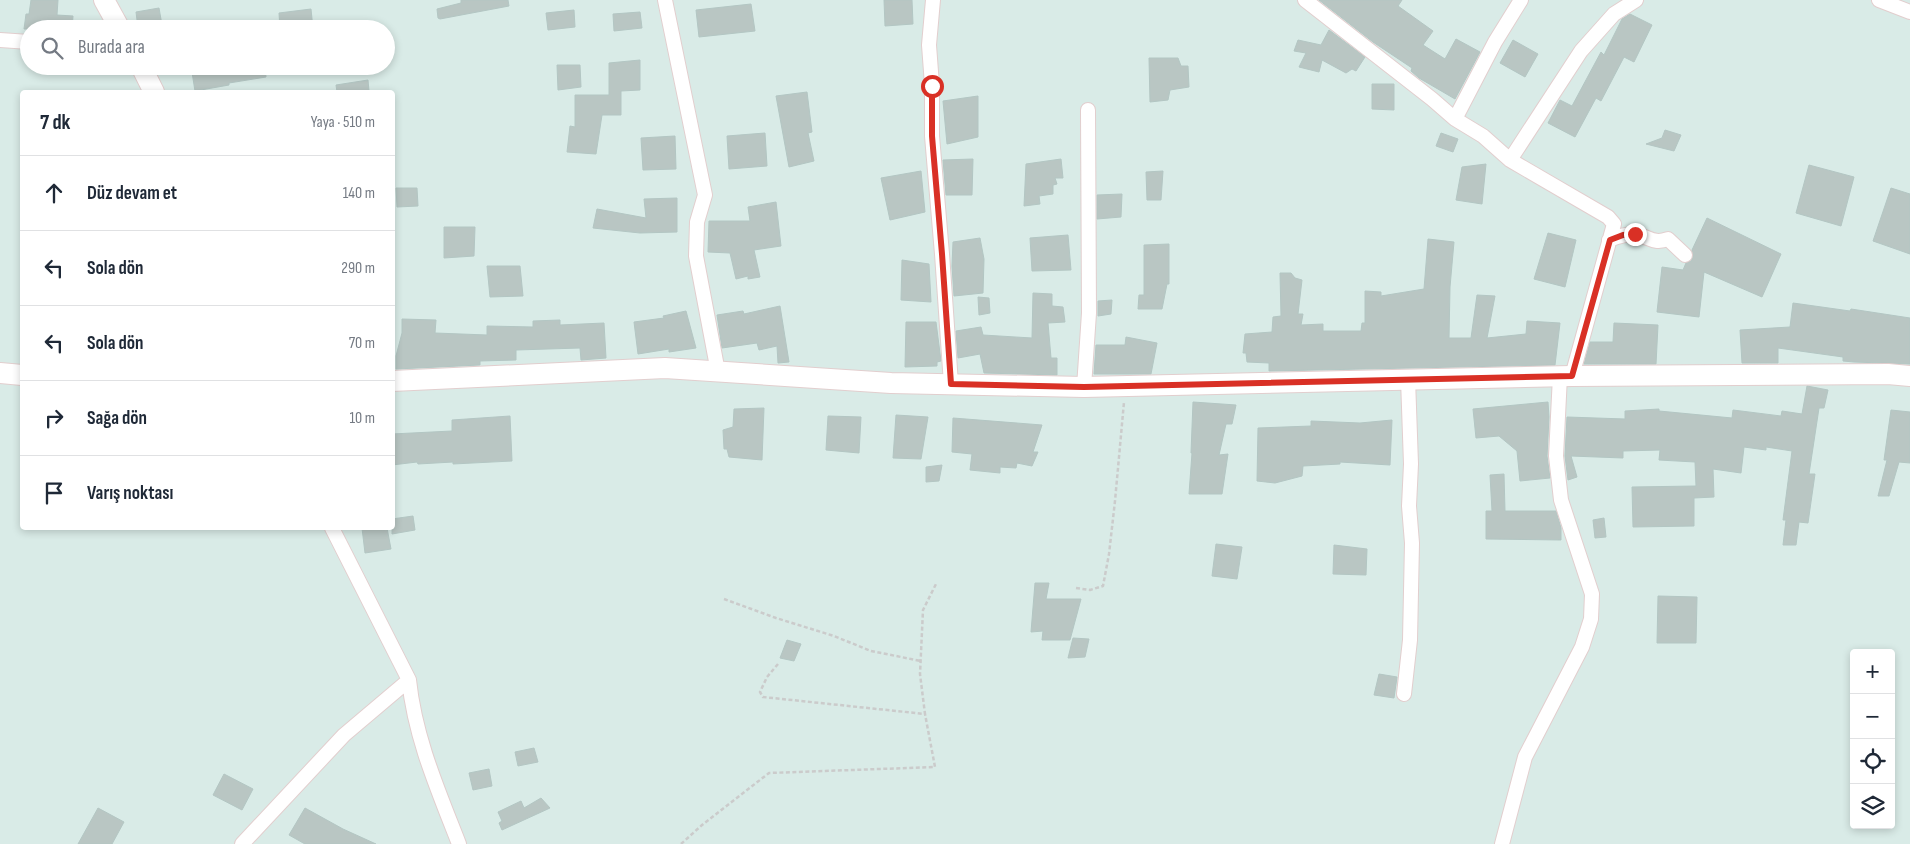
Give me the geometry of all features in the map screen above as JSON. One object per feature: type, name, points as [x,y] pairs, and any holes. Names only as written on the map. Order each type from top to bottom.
[{"type":"street","points":[[104,0],[115,20]]},
{"type":"street","points":[[665,0],[705,195],[697,222],[696,256],[718,372]]},
{"type":"street","points":[[933,0],[928,45],[932,86],[932,136],[951,384]]},
{"type":"street","points":[[1305,0],[1455,119],[1483,136],[1510,160],[1608,217],[1614,224],[1566,376],[1556,456],[1561,500],[1592,594],[1591,619],[1582,647],[1525,757],[1502,844]]},
{"type":"street","points":[[1455,119],[1495,42],[1521,0]]},
{"type":"street","points":[[1510,160],[1580,50],[1614,14],[1636,0]]},
{"type":"street","points":[[1879,0],[1910,12]]},
{"type":"street","points":[[0,40],[20,41]]},
{"type":"street","points":[[145,75],[153,90]]},
{"type":"street","points":[[1084,387],[1088,313],[1088,110]]},
{"type":"street","points":[[1610,240],[1623,235],[1635,234],[1658,242],[1668,239],[1685,255]]},
{"type":"street","points":[[395,381],[665,368],[891,383],[1084,387],[1566,376],[1888,374],[1910,376]]},
{"type":"street","points":[[0,373],[20,375]]},
{"type":"street","points":[[1404,694],[1410,640],[1412,544],[1409,506],[1411,446],[1408,380]]},
{"type":"street","points":[[333,530],[409,680],[412,708],[427,763],[459,844]]},
{"type":"street","points":[[242,844],[344,735],[409,680]]},
{"type":"path","points":[[1076,588],[1090,590],[1103,586],[1109,554],[1122,413],[1127,386]]},
{"type":"path","points":[[681,844],[702,824],[769,773],[935,767],[922,702],[921,661],[923,610],[936,584]]},
{"type":"path","points":[[724,599],[834,636],[871,651],[921,661]]},
{"type":"path","points":[[778,664],[767,677],[760,692],[763,698],[925,714]]},
{"type":"building","points":[[31,0],[58,0],[57,15],[73,16],[73,20],[25,20],[26,14],[29,14]]},
{"type":"building","points":[[461,0],[508,0],[509,6],[438,18],[437,9],[461,3]]},
{"type":"building","points":[[884,0],[912,0],[913,24],[885,26]]},
{"type":"building","points":[[1319,0],[1402,0],[1398,6],[1433,31],[1423,45],[1445,59],[1456,39],[1480,52],[1455,99],[1419,78],[1411,71],[1412,68],[1373,42]]},
{"type":"building","points":[[751,4],[755,31],[699,37],[696,10]]},
{"type":"building","points":[[159,8],[161,20],[137,20],[136,12]]},
{"type":"building","points":[[311,9],[312,20],[279,20],[279,13]]},
{"type":"building","points":[[574,10],[575,27],[548,30],[546,13]]},
{"type":"building","points":[[640,12],[642,28],[614,31],[613,14]]},
{"type":"building","points":[[1630,14],[1652,25],[1634,62],[1624,57],[1601,101],[1596,98],[1575,137],[1548,123],[1560,100],[1572,106],[1601,52],[1604,55],[1622,19]]},
{"type":"building","points":[[1329,30],[1365,57],[1356,71],[1352,69],[1346,73],[1322,60],[1319,72],[1299,67],[1306,53],[1294,51],[1298,40],[1321,45]]},
{"type":"building","points":[[1513,40],[1538,54],[1525,77],[1500,63]]},
{"type":"building","points":[[1149,58],[1178,58],[1181,66],[1188,66],[1189,87],[1170,90],[1168,100],[1150,102]]},
{"type":"building","points":[[640,60],[640,90],[621,91],[621,115],[602,115],[596,154],[567,152],[570,126],[575,127],[575,95],[609,95],[609,63]]},
{"type":"building","points":[[557,65],[580,65],[581,87],[558,90]]},
{"type":"building","points":[[192,75],[266,75],[266,77],[229,83],[229,85],[195,90]]},
{"type":"building","points":[[368,80],[369,90],[337,90],[336,85]]},
{"type":"building","points":[[1372,84],[1394,84],[1394,110],[1372,109]]},
{"type":"building","points":[[807,92],[812,132],[808,133],[814,161],[789,167],[776,96]]},
{"type":"building","points":[[978,96],[978,137],[947,144],[943,101]]},
{"type":"building","points":[[1665,130],[1681,135],[1674,151],[1646,144],[1662,138]]},
{"type":"building","points":[[765,133],[767,166],[729,169],[727,136]]},
{"type":"building","points":[[1441,133],[1458,139],[1453,152],[1436,146]]},
{"type":"building","points":[[675,136],[676,169],[643,170],[641,138]]},
{"type":"building","points":[[973,159],[972,195],[946,195],[943,160]]},
{"type":"building","points":[[1061,159],[1063,178],[1055,178],[1057,184],[1053,185],[1053,194],[1039,196],[1040,204],[1024,206],[1026,164]]},
{"type":"building","points":[[1486,164],[1482,204],[1456,200],[1462,167]]},
{"type":"building","points":[[1809,165],[1854,177],[1841,226],[1796,213]]},
{"type":"building","points":[[921,171],[925,212],[890,220],[881,178]]},
{"type":"building","points":[[1163,171],[1161,200],[1147,200],[1146,172]]},
{"type":"building","points":[[396,188],[417,188],[418,206],[397,207]]},
{"type":"building","points":[[1891,188],[1910,194],[1910,254],[1873,241]]},
{"type":"building","points":[[1122,194],[1121,217],[1097,219],[1097,195]]},
{"type":"building","points":[[677,198],[677,232],[640,233],[593,228],[597,209],[646,218],[644,199]]},
{"type":"building","points":[[776,202],[781,246],[754,250],[760,277],[748,279],[748,276],[736,279],[730,253],[708,252],[709,221],[750,221],[748,207]]},
{"type":"building","points":[[1707,218],[1781,254],[1762,297],[1704,272],[1699,317],[1657,312],[1662,267],[1683,270],[1686,263],[1691,261],[1693,257],[1692,250]]},
{"type":"building","points":[[444,227],[475,227],[474,256],[444,258]]},
{"type":"building","points":[[1548,233],[1576,240],[1565,287],[1534,279]]},
{"type":"building","points":[[1068,235],[1071,270],[1032,271],[1030,238]]},
{"type":"building","points":[[980,238],[984,259],[983,293],[954,296],[953,242]]},
{"type":"building","points":[[1428,239],[1454,242],[1450,287],[1449,338],[1471,338],[1477,295],[1495,296],[1487,338],[1526,334],[1527,321],[1560,323],[1555,365],[1269,371],[1269,363],[1247,362],[1246,353],[1243,353],[1245,334],[1272,332],[1273,317],[1281,316],[1280,273],[1291,273],[1295,278],[1302,280],[1298,314],[1303,314],[1301,325],[1323,324],[1323,331],[1361,331],[1362,323],[1365,323],[1365,291],[1381,292],[1381,296],[1424,289]]},
{"type":"building","points":[[1169,244],[1169,284],[1167,284],[1162,309],[1138,309],[1139,295],[1144,295],[1144,245]]},
{"type":"building","points":[[902,260],[929,264],[931,302],[901,300]]},
{"type":"building","points":[[487,266],[520,266],[523,296],[490,297]]},
{"type":"building","points":[[1033,293],[1052,294],[1052,306],[1063,307],[1065,322],[1048,323],[1051,358],[1057,358],[1057,375],[984,373],[980,354],[958,358],[956,331],[981,327],[983,335],[1032,338]]},
{"type":"building","points":[[978,297],[989,298],[990,313],[979,315]]},
{"type":"building","points":[[1112,300],[1111,314],[1098,316],[1098,301]]},
{"type":"building","points":[[1793,303],[1910,318],[1910,364],[1843,361],[1843,357],[1778,348],[1778,363],[1742,363],[1740,330],[1790,327]]},
{"type":"building","points":[[780,306],[789,362],[778,363],[777,346],[759,350],[757,343],[722,348],[717,315],[743,311],[744,314]]},
{"type":"building","points":[[686,311],[696,348],[669,352],[669,349],[638,354],[634,322],[664,318],[663,316]]},
{"type":"building","points":[[402,319],[436,320],[435,333],[487,335],[487,326],[533,327],[533,321],[560,320],[560,325],[604,323],[606,358],[581,360],[580,348],[516,350],[516,360],[480,361],[480,365],[396,369],[396,356],[402,333]]},
{"type":"building","points":[[906,322],[936,322],[941,361],[937,362],[937,366],[905,367]]},
{"type":"building","points":[[1614,323],[1658,325],[1656,364],[1584,364],[1590,342],[1613,342]]},
{"type":"building","points":[[1126,337],[1157,343],[1151,374],[1094,374],[1096,345],[1125,345]]},
{"type":"building","points":[[1807,386],[1828,390],[1824,408],[1819,408],[1809,474],[1815,474],[1808,523],[1799,522],[1796,545],[1783,545],[1786,520],[1783,520],[1792,451],[1766,447],[1766,450],[1744,447],[1741,473],[1713,469],[1714,497],[1694,498],[1694,526],[1633,527],[1632,487],[1696,486],[1695,462],[1659,460],[1660,450],[1623,451],[1623,458],[1571,456],[1577,477],[1568,480],[1565,456],[1567,417],[1625,419],[1625,411],[1659,409],[1659,411],[1732,418],[1733,410],[1781,416],[1782,411],[1802,414]]},
{"type":"building","points":[[1193,402],[1236,405],[1232,424],[1226,424],[1219,455],[1228,454],[1222,494],[1189,494]]},
{"type":"building","points":[[1548,402],[1547,456],[1550,478],[1520,481],[1517,451],[1499,436],[1476,438],[1473,409]]},
{"type":"building","points":[[764,408],[762,460],[729,457],[727,449],[724,449],[723,430],[733,427],[734,409]]},
{"type":"building","points":[[1891,410],[1910,412],[1910,463],[1899,462],[1889,496],[1878,496],[1887,460],[1884,460]]},
{"type":"building","points":[[896,415],[928,417],[921,459],[893,458]]},
{"type":"building","points":[[510,416],[512,461],[453,464],[453,462],[418,464],[417,462],[395,465],[395,434],[452,431],[452,420]]},
{"type":"building","points":[[828,416],[861,417],[859,453],[826,450]]},
{"type":"building","points":[[953,418],[1042,425],[1033,452],[1038,452],[1032,466],[1017,463],[1016,468],[1000,467],[1000,473],[970,470],[972,454],[952,452]]},
{"type":"building","points":[[1392,420],[1390,465],[1340,462],[1340,464],[1303,466],[1302,476],[1275,483],[1257,481],[1258,428],[1311,426],[1311,421],[1360,423]]},
{"type":"building","points":[[942,465],[939,481],[926,482],[926,467]]},
{"type":"building","points":[[1504,474],[1505,511],[1556,511],[1561,528],[1561,540],[1486,539],[1486,511],[1492,511],[1490,475]]},
{"type":"building","points":[[413,516],[415,530],[392,534],[392,530],[395,530],[395,519]]},
{"type":"building","points":[[1604,518],[1606,537],[1595,538],[1593,520]]},
{"type":"building","points":[[362,530],[387,530],[391,549],[365,553]]},
{"type":"building","points":[[1216,544],[1242,547],[1237,579],[1212,576]]},
{"type":"building","points":[[1334,545],[1367,549],[1366,575],[1333,574]]},
{"type":"building","points":[[1035,583],[1049,583],[1046,599],[1081,599],[1070,640],[1042,640],[1043,631],[1031,632]]},
{"type":"building","points":[[1658,596],[1697,597],[1696,643],[1657,643]]},
{"type":"building","points":[[1073,638],[1089,639],[1085,657],[1068,658]]},
{"type":"building","points":[[787,640],[801,644],[794,661],[780,658]]},
{"type":"building","points":[[1379,674],[1397,677],[1394,698],[1374,695]]},
{"type":"building","points":[[534,748],[538,762],[518,766],[515,752]]},
{"type":"building","points":[[489,769],[492,786],[473,790],[469,773]]},
{"type":"building","points":[[224,774],[253,789],[242,810],[213,795]]},
{"type":"building","points":[[541,798],[550,808],[502,830],[499,823],[502,821],[498,812],[521,801],[524,808]]},
{"type":"building","points":[[98,808],[124,822],[112,844],[78,844]]},
{"type":"building","points":[[305,808],[343,829],[376,844],[305,844],[289,835]]},
{"type":"route","points":[[932,86],[932,136],[951,384],[1084,387],[1572,376],[1610,240],[1623,235],[1635,234]]}]
